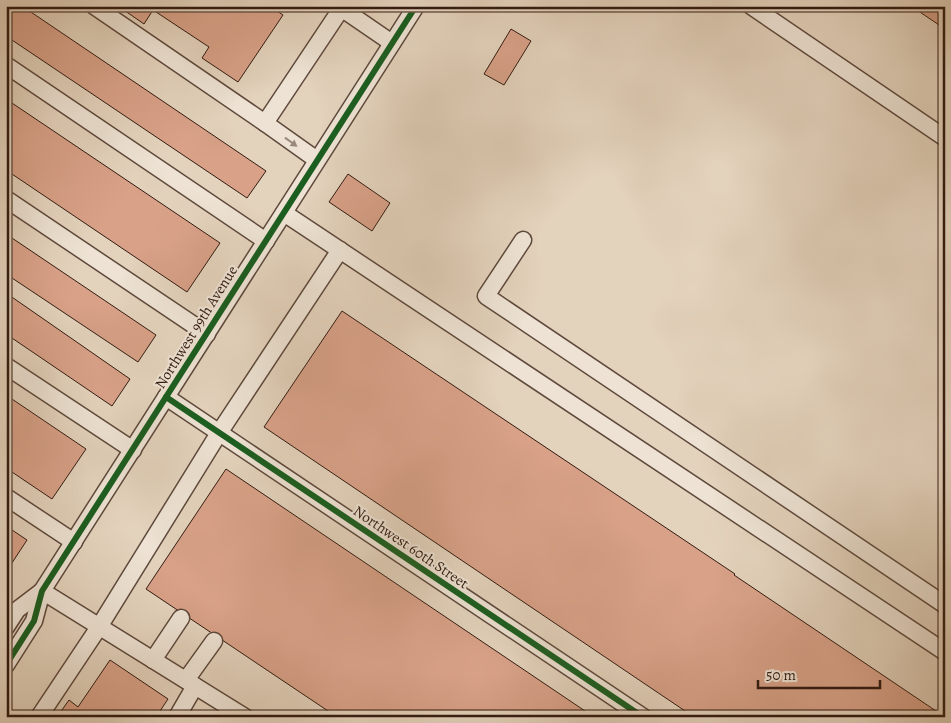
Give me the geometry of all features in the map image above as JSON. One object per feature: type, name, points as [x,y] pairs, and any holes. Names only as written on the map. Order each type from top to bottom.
[{"type":"street","points":[[94,6],[317,160]]},
{"type":"street","name":"Northwest 99th Avenue","points":[[6,665],[34,621],[42,591],[416,6]]},
{"type":"street","points":[[751,6],[944,134]]},
{"type":"street","points":[[265,123],[340,7],[392,43]]},
{"type":"street","points":[[6,65],[266,241]]},
{"type":"street","points":[[6,199],[206,334]]},
{"type":"street","points":[[284,213],[945,652]]},
{"type":"street","points":[[523,240],[486,296],[945,605]]},
{"type":"street","points":[[39,717],[99,627],[219,433],[340,250]]},
{"type":"street","points":[[6,366],[133,450]]},
{"type":"street","name":"Northwest 60th Street","points":[[166,398],[642,717]]},
{"type":"street","points":[[6,497],[74,542]]},
{"type":"street","points":[[42,591],[245,717]]},
{"type":"street","name":"Northwest 99th Avenue","points":[[6,626],[17,610],[42,591]]},
{"type":"street","points":[[153,660],[181,618]]},
{"type":"street","points":[[177,717],[191,683],[214,641]]},
{"type":"building","points":[[6,6],[22,6],[266,171],[247,198],[6,36]]},
{"type":"building","points":[[118,6],[270,6],[283,15],[238,82],[202,58],[209,47],[153,10],[144,24]]},
{"type":"building","points":[[911,6],[945,6],[945,29]]},
{"type":"building","points":[[511,29],[531,41],[504,85],[484,74]]},
{"type":"building","points":[[6,99],[220,243],[187,292],[6,170]]},
{"type":"building","points":[[348,174],[390,203],[372,231],[329,202]]},
{"type":"building","points":[[6,234],[156,335],[138,362],[6,274]]},
{"type":"building","points":[[6,293],[130,379],[112,406],[6,334]]},
{"type":"building","points":[[342,311],[945,717],[694,717],[264,427]]},
{"type":"building","points":[[6,395],[86,449],[52,499],[6,468]]},
{"type":"building","points":[[226,469],[594,717],[337,717],[146,589]]},
{"type":"building","points":[[6,526],[27,540],[8,569],[6,568]]},
{"type":"building","points":[[110,660],[168,699],[156,717],[57,717],[69,700],[78,707]]},
{"type":"cycle path","points":[[6,665],[34,621],[42,591],[416,6]]},
{"type":"cycle path","points":[[166,397],[643,717]]}]
